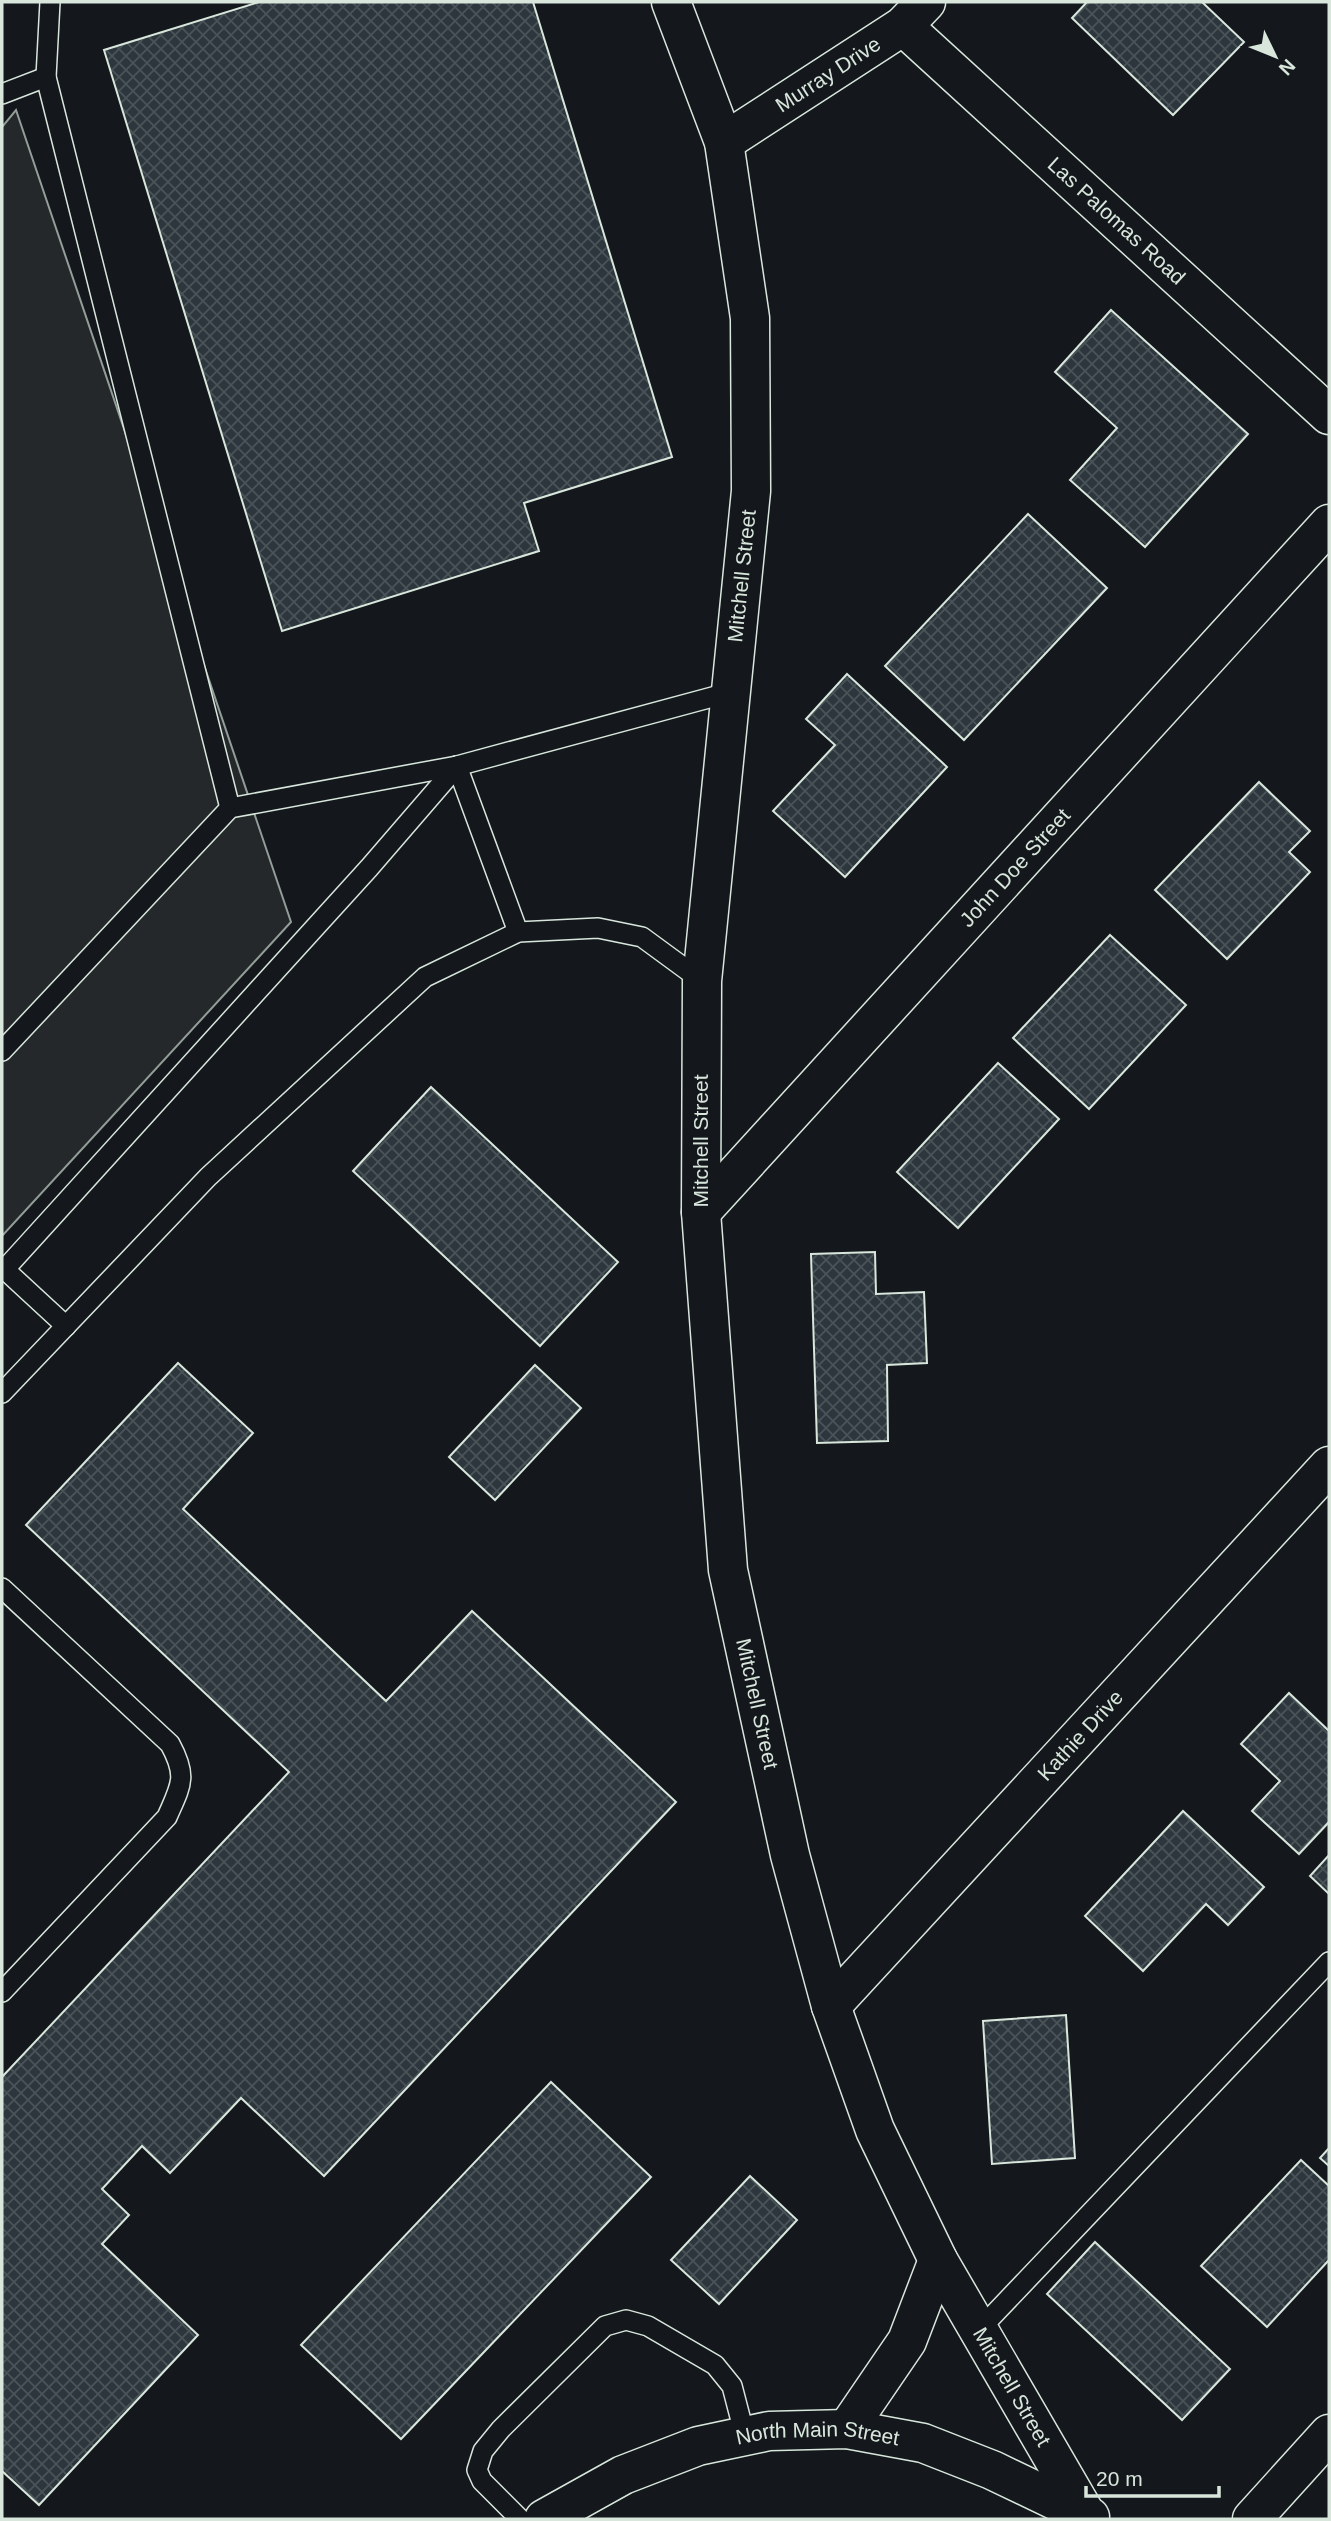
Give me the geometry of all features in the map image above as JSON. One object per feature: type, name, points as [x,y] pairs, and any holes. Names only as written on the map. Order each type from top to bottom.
[{"type":"street","name":"Mitchell Street","points":[[671,2],[724,142],[750,318],[751,491],[702,981],[701,1212],[728,1570],[790,1854],[831,2006],[875,2130],[938,2260],[1089,2516]]},
{"type":"street","name":"Murray Drive","points":[[724,142],[915,14]]},
{"type":"street","name":"Las Palomas Road","points":[[915,14],[1329,415]]},
{"type":"street","name":"John Doe Street","points":[[701,1212],[1329,524]]},
{"type":"street","name":"Kathie Drive","points":[[831,2006],[1329,1466]]},
{"type":"street","points":[[847,2429],[907,2341],[938,2260]]},
{"type":"street","name":"North Main Street","points":[[544,2519],[623,2475],[698,2446],[769,2431],[847,2429],[923,2443],[992,2470],[1089,2516]]},
{"type":"street","points":[[1252,2519],[1329,2434]]},
{"type":"lane","points":[[50,2],[46,78],[230,808]]},
{"type":"lane","points":[[2,94],[46,78]]},
{"type":"lane","points":[[2,1051],[230,808],[457,766],[731,692]]},
{"type":"lane","points":[[457,766],[518,932]]},
{"type":"lane","points":[[66,1326],[3,1268],[359,878],[457,766]]},
{"type":"lane","points":[[2,1393],[208,1177],[425,977],[518,932],[598,928],[642,937],[702,981]]},
{"type":"lane","points":[[2,1588],[170,1744],[180,1762],[182,1784],[167,1817],[2,1992]]},
{"type":"lane","points":[[979,2330],[1329,1962]]},
{"type":"lane","points":[[520,2519],[482,2481],[477,2470],[483,2451],[501,2429],[605,2326],[626,2320],[648,2326],[715,2365],[732,2386],[745,2437]]},
{"type":"shaded area","points":[[16,110],[291,922],[2,1236],[2,127]]},
{"type":"building","points":[[259,2],[533,2],[672,457],[524,503],[539,551],[282,631],[104,50]]},
{"type":"building","points":[[1087,2],[1202,2],[1244,42],[1173,115],[1072,18]]},
{"type":"building","points":[[1111,310],[1248,434],[1145,547],[1070,480],[1117,428],[1055,372]]},
{"type":"building","points":[[1028,514],[1107,588],[964,740],[885,666]]},
{"type":"building","points":[[847,674],[947,767],[845,877],[773,811],[835,745],[806,719]]},
{"type":"building","points":[[1259,782],[1310,831],[1289,852],[1310,872],[1227,959],[1155,890]]},
{"type":"building","points":[[1110,935],[1186,1005],[1089,1109],[1013,1038]]},
{"type":"building","points":[[998,1063],[1059,1119],[958,1228],[897,1172]]},
{"type":"building","points":[[431,1087],[618,1262],[540,1346],[353,1171]]},
{"type":"building","points":[[875,1252],[876,1294],[924,1292],[927,1363],[887,1365],[888,1441],[817,1443],[811,1254]]},
{"type":"building","points":[[178,1363],[253,1433],[183,1509],[386,1701],[472,1611],[676,1802],[324,2176],[241,2098],[170,2173],[142,2146],[102,2189],[129,2215],[102,2244],[198,2335],[39,2505],[2,2471],[2,2077],[289,1772],[26,1525]]},
{"type":"building","points":[[535,1365],[581,1408],[495,1500],[449,1457]]},
{"type":"building","points":[[1289,1693],[1329,1731],[1329,1822],[1299,1854],[1252,1811],[1280,1781],[1241,1744]]},
{"type":"building","points":[[1183,1811],[1264,1887],[1228,1925],[1206,1904],[1143,1971],[1085,1916]]},
{"type":"building","points":[[1329,1855],[1329,1894],[1310,1876]]},
{"type":"building","points":[[1066,2015],[1075,2158],[992,2164],[983,2021]]},
{"type":"building","points":[[551,2082],[651,2177],[401,2439],[301,2345]]},
{"type":"building","points":[[1329,2148],[1329,2166],[1320,2158]]},
{"type":"building","points":[[1301,2160],[1329,2186],[1329,2260],[1267,2327],[1201,2266]]},
{"type":"building","points":[[750,2176],[797,2220],[719,2304],[671,2260]]},
{"type":"building","points":[[1095,2242],[1230,2369],[1182,2420],[1047,2294]]}]
